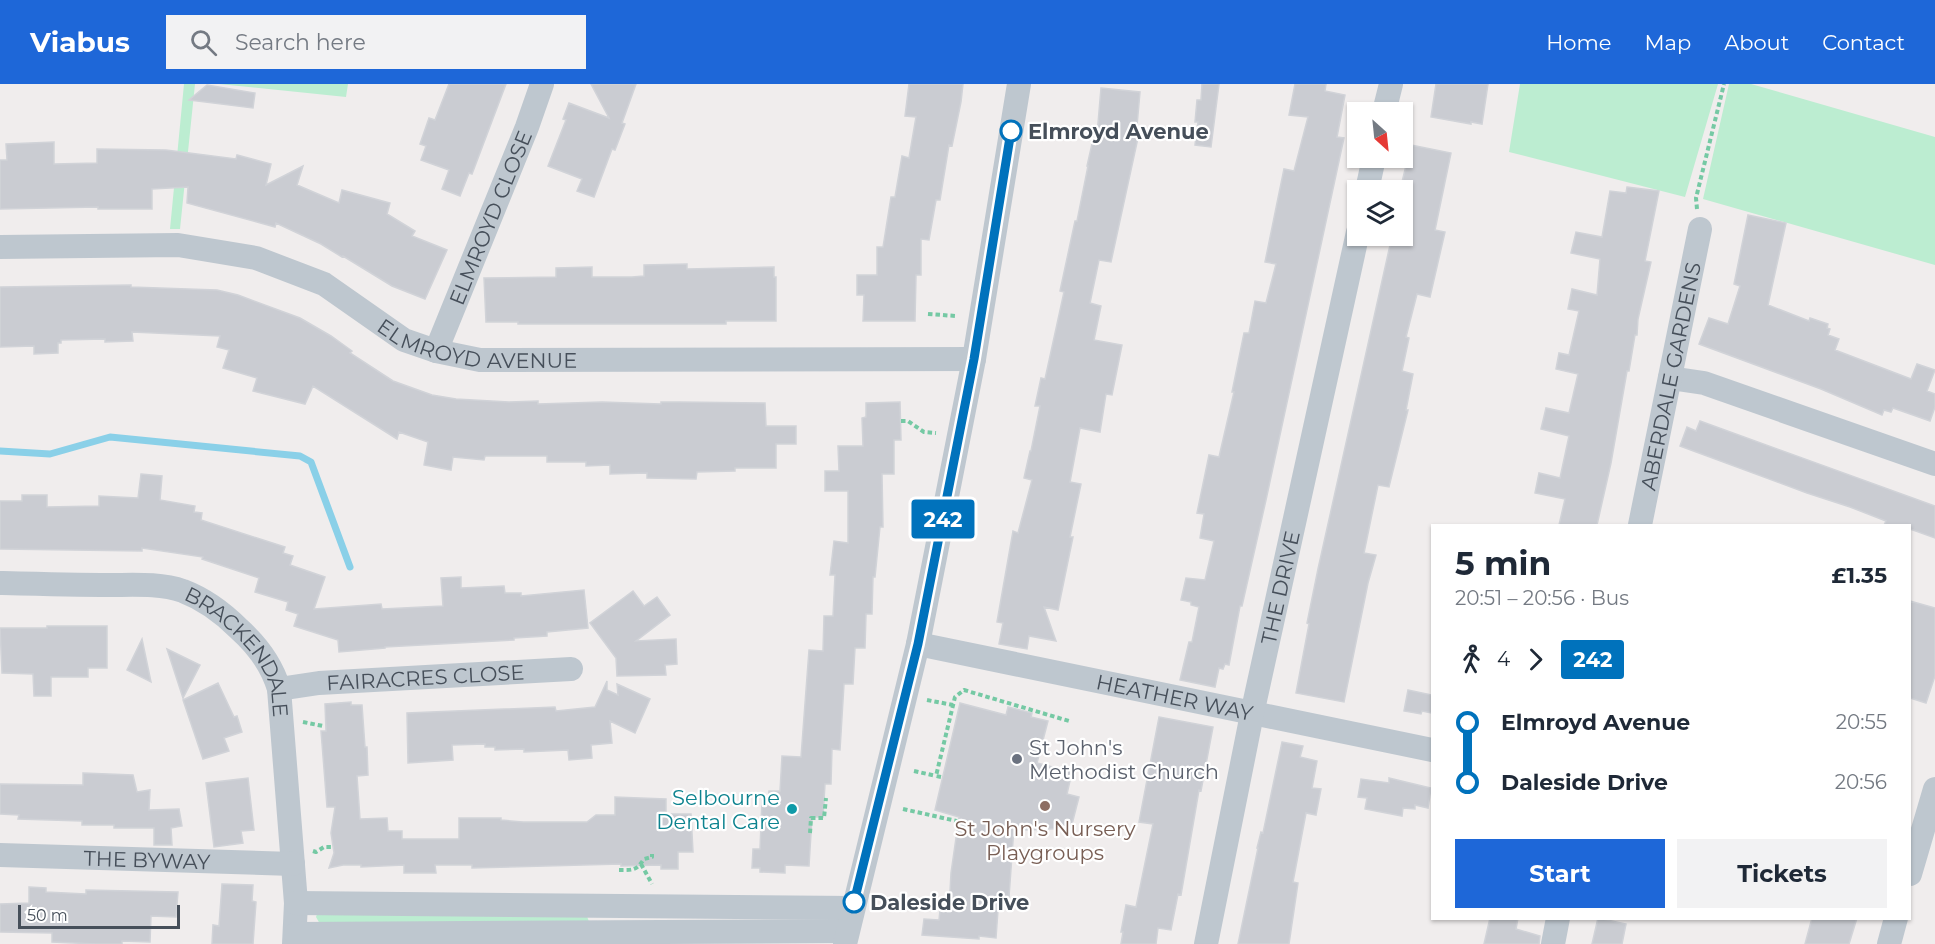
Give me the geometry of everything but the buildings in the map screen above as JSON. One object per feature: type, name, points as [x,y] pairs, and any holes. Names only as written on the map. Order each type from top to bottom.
[{"type":"street","name":"ELMROYD CLOSE","points":[[436,351],[527,127],[542,84]]},
{"type":"street","points":[[295,939],[846,938],[918,644],[974,359],[1019,84]]},
{"type":"street","points":[[1386,102],[1391,84]]},
{"type":"street","name":"ABERDALE GARDENS","points":[[1640,524],[1700,229]]},
{"type":"street","name":"ELMROYD AVENUE","points":[[0,247],[178,245],[256,258],[324,284],[404,340],[436,351],[480,360],[974,359]]},
{"type":"street","name":"THE DRIVE","points":[[1206,944],[1252,714],[1355,246]]},
{"type":"street","points":[[1670,378],[1704,383],[1935,464]]},
{"type":"street","name":"BRACKENDALE","points":[[0,584],[150,585],[180,590],[205,602],[228,618],[249,638],[275,673],[279,689],[294,864],[295,939]]},
{"type":"street","name":"HEATHER WAY","points":[[918,644],[1431,750]]},
{"type":"street","name":"FAIRACRES CLOSE","points":[[279,689],[328,683],[571,669]]},
{"type":"street","points":[[1911,871],[1935,789]]},
{"type":"street","name":"THE BYWAY","points":[[0,855],[294,864]]},
{"type":"street","points":[[296,903],[853,908]]},
{"type":"street","points":[[1552,944],[1558,920]]},
{"type":"street","points":[[1889,944],[1895,920]]},
{"type":"path","points":[[1700,229],[1696,198],[1724,84]]},
{"type":"path","points":[[928,314],[956,316]]},
{"type":"path","points":[[901,421],[908,421],[924,432],[936,433]]},
{"type":"path","points":[[936,776],[958,692],[964,690],[1069,721]]},
{"type":"path","points":[[932,701],[953,705]]},
{"type":"path","points":[[298,722],[310,722],[323,726]]},
{"type":"path","points":[[914,771],[941,777]]},
{"type":"path","points":[[810,833],[811,818],[824,818],[826,798]]},
{"type":"path","points":[[903,809],[970,824]]},
{"type":"path","points":[[619,870],[635,869],[644,859],[652,857],[652,854]]},
{"type":"path","points":[[641,863],[655,889]]},
{"type":"green space","points":[[184,84],[195,84],[180,229],[170,229]]},
{"type":"green space","points":[[219,84],[348,84],[346,97]]},
{"type":"green space","points":[[1520,84],[1718,84],[1685,197],[1509,152]]},
{"type":"green space","points":[[1729,84],[1751,84],[1935,137],[1935,265],[1703,199]]},
{"type":"green space","points":[[317,914],[586,914],[590,924],[320,924],[316,917]]},
{"type":"waterway","points":[[0,451],[50,454],[110,437],[300,456],[311,462],[350,567]]},
{"type":"bus line","name":"242","points":[[854,902],[918,644],[974,359],[1011,131]]},
{"type":"place","name":"Elmroyd Avenue","points":[[1011,131]]},
{"type":"place","name":"St John's Methodist Church","points":[[1017,759]]},
{"type":"place","name":"St John's Nursery Playgroups","points":[[1045,806]]},
{"type":"place","name":"Selbourne Dental Care","points":[[792,809]]},
{"type":"place","name":"Daleside Drive","points":[[854,902]]}]
